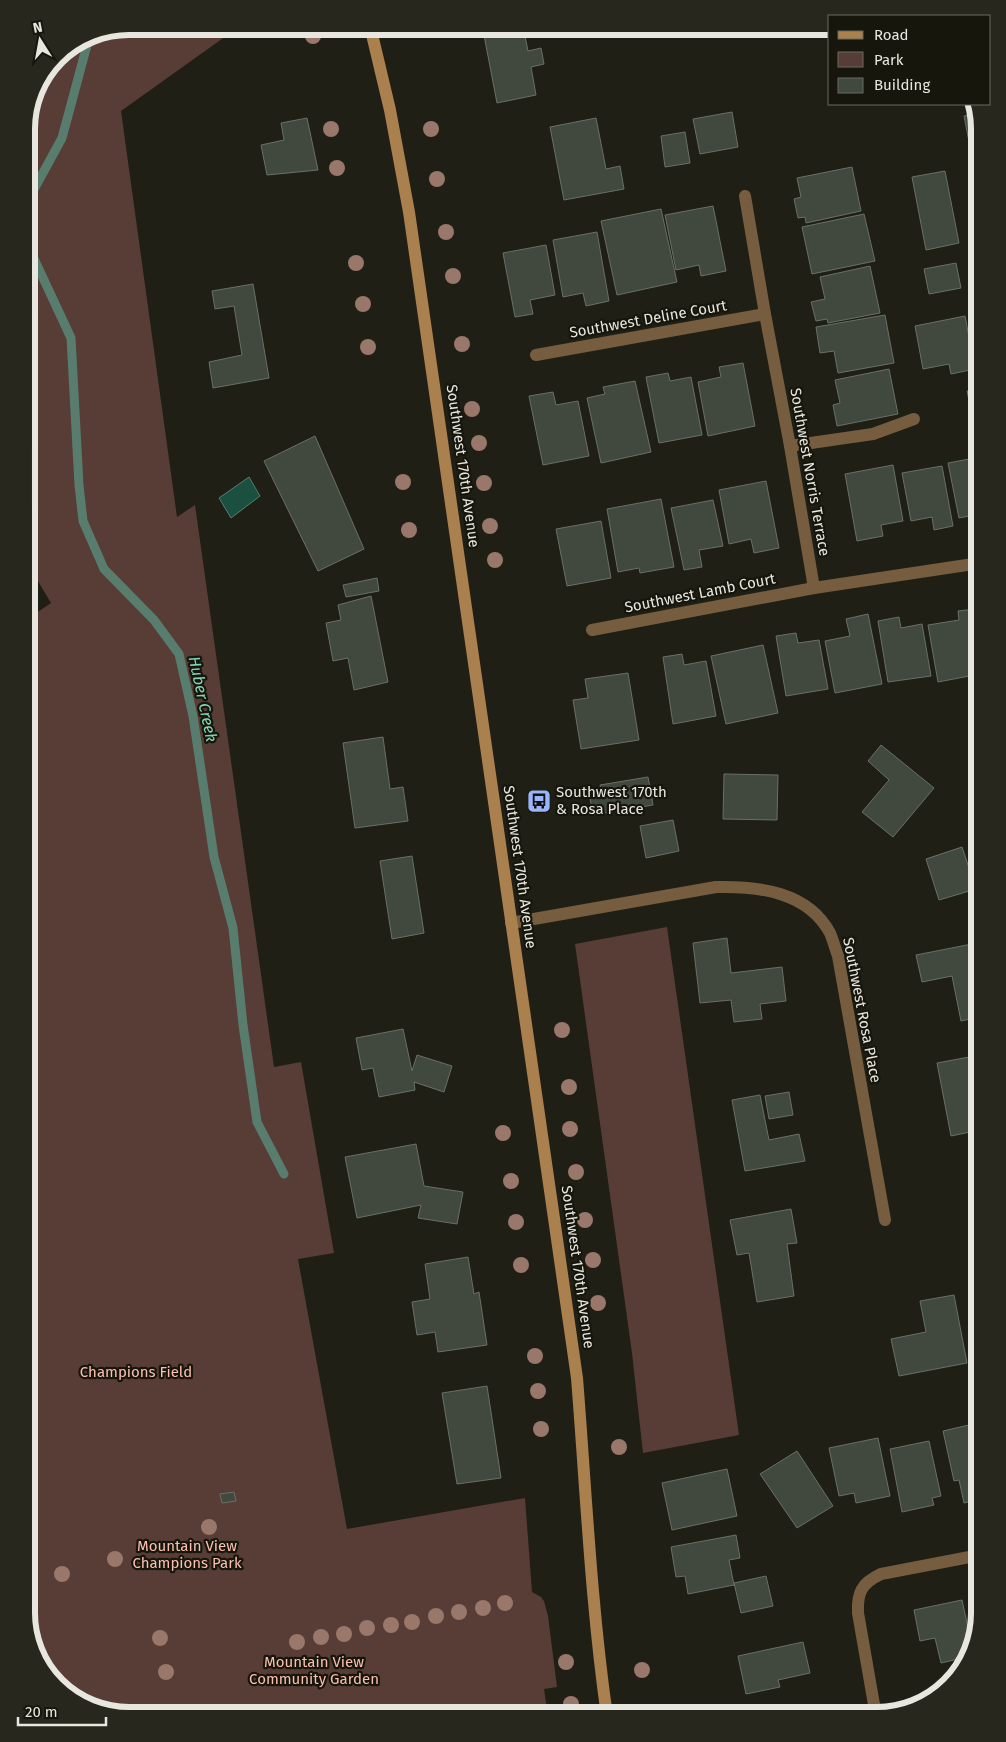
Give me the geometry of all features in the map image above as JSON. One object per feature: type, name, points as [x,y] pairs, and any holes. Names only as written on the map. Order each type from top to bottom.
[{"type":"main road","name":"Southwest 170th Avenue","points":[[372,35],[390,110],[411,221],[577,1378],[588,1534],[600,1670],[606,1707]]},
{"type":"street","name":"Southwest Norris Terrace","points":[[745,196],[814,588]]},
{"type":"street","name":"Southwest Deline Court","points":[[536,355],[765,314]]},
{"type":"street","points":[[790,446],[873,434],[914,419]]},
{"type":"street","points":[[814,588],[971,564]]},
{"type":"street","name":"Southwest Lamb Court","points":[[592,630],[814,588]]},
{"type":"street","name":"Southwest Rosa Place","points":[[511,923],[716,888],[739,886],[768,890],[796,899],[819,918],[830,934],[838,956],[885,1220]]},
{"type":"street","points":[[874,1707],[857,1606],[857,1599],[867,1577],[971,1557]]},
{"type":"green space","name":"Mountain View Champions Park","points":[[122,35],[227,35],[121,111],[177,517],[195,505],[274,1067],[301,1062],[334,1253],[298,1259],[347,1529],[525,1498],[532,1592],[544,1601],[548,1616],[557,1687],[544,1689],[547,1707],[122,1707],[99,1702],[77,1691],[58,1675],[45,1655],[40,1643],[35,1620],[35,614],[51,603],[35,576],[35,122],[38,104],[45,87],[60,65],[65,65],[65,60],[93,42]]},
{"type":"green space","points":[[667,927],[739,1435],[643,1453],[632,1353],[575,944]]},
{"type":"shaded area","points":[[249,477],[260,496],[231,518],[219,498]]},
{"type":"building","points":[[484,35],[525,35],[528,51],[541,48],[544,64],[531,67],[536,95],[497,103]]},
{"type":"building","points":[[732,112],[738,147],[700,154],[693,119]]},
{"type":"building","points":[[970,115],[971,152],[964,116]]},
{"type":"building","points":[[307,118],[318,170],[267,175],[261,145],[284,140],[281,123]]},
{"type":"building","points":[[596,118],[606,169],[620,166],[624,189],[564,200],[550,127]]},
{"type":"building","points":[[685,132],[690,163],[665,167],[661,136]]},
{"type":"building","points":[[852,167],[861,211],[806,223],[805,217],[798,218],[794,199],[801,197],[797,178]]},
{"type":"building","points":[[945,171],[959,243],[926,250],[912,177]]},
{"type":"building","points":[[713,206],[726,271],[701,276],[699,265],[676,270],[665,215]]},
{"type":"building","points":[[661,209],[677,282],[617,295],[601,221]]},
{"type":"building","points":[[864,214],[875,261],[812,274],[802,227]]},
{"type":"building","points":[[597,232],[609,301],[586,306],[583,293],[563,297],[553,240]]},
{"type":"building","points":[[546,245],[555,295],[530,300],[533,314],[515,317],[503,253]]},
{"type":"building","points":[[956,263],[961,288],[929,294],[924,269]]},
{"type":"building","points":[[870,266],[880,313],[828,323],[827,319],[816,321],[811,302],[825,299],[820,277]]},
{"type":"building","points":[[253,284],[269,378],[213,388],[209,362],[242,355],[234,306],[215,309],[212,291]]},
{"type":"building","points":[[885,315],[894,363],[838,373],[834,351],[820,353],[816,327]]},
{"type":"building","points":[[965,316],[971,348],[971,370],[951,374],[949,364],[923,369],[915,326]]},
{"type":"building","points":[[743,363],[755,426],[708,436],[698,382],[721,377],[719,367]]},
{"type":"building","points":[[889,369],[898,414],[837,426],[833,405],[840,403],[835,380]]},
{"type":"building","points":[[668,373],[670,381],[691,377],[702,435],[659,443],[646,377]]},
{"type":"building","points":[[635,381],[651,452],[601,463],[587,398],[605,394],[603,387]]},
{"type":"building","points":[[971,390],[971,409],[967,391]]},
{"type":"building","points":[[553,392],[556,405],[578,401],[589,456],[543,465],[529,396]]},
{"type":"building","points":[[315,436],[364,549],[318,571],[264,461]]},
{"type":"building","points":[[971,459],[971,516],[959,518],[948,463]]},
{"type":"building","points":[[893,465],[903,521],[881,525],[883,536],[857,541],[845,474]]},
{"type":"building","points":[[942,466],[953,526],[934,530],[932,517],[911,521],[902,473]]},
{"type":"building","points":[[766,481],[779,548],[754,553],[751,539],[729,544],[719,490]]},
{"type":"building","points":[[661,499],[674,567],[640,573],[639,568],[618,572],[607,509]]},
{"type":"building","points":[[713,500],[723,546],[699,550],[702,567],[684,570],[671,508]]},
{"type":"building","points":[[601,521],[611,578],[567,586],[556,529]]},
{"type":"building","points":[[377,578],[379,591],[346,597],[343,585]]},
{"type":"building","points":[[371,596],[388,682],[354,690],[348,658],[333,661],[326,623],[341,620],[338,605]]},
{"type":"building","points":[[971,609],[971,676],[938,682],[928,625],[959,620],[958,611]]},
{"type":"building","points":[[868,614],[882,684],[835,693],[825,641],[850,636],[846,619]]},
{"type":"building","points":[[899,617],[901,628],[922,624],[931,676],[888,682],[878,621]]},
{"type":"building","points":[[796,633],[798,643],[819,640],[828,689],[786,696],[776,636]]},
{"type":"building","points":[[763,645],[778,713],[726,724],[711,656]]},
{"type":"building","points":[[682,654],[684,665],[706,661],[716,716],[673,724],[663,657]]},
{"type":"building","points":[[628,673],[639,740],[581,749],[573,700],[588,698],[585,679]]},
{"type":"building","points":[[383,737],[390,789],[403,787],[408,821],[355,828],[343,743]]},
{"type":"building","points":[[881,745],[934,788],[893,837],[862,812],[889,780],[868,761]]},
{"type":"building","points":[[724,774],[778,775],[777,820],[723,819]]},
{"type":"building","points":[[648,777],[653,805],[593,815],[590,798],[602,795],[600,785]]},
{"type":"building","points":[[673,820],[679,851],[646,858],[640,826]]},
{"type":"building","points":[[962,847],[971,874],[971,890],[939,900],[926,859]]},
{"type":"building","points":[[412,856],[424,933],[392,939],[380,861]]},
{"type":"building","points":[[727,938],[731,973],[782,967],[786,1001],[760,1004],[762,1019],[734,1022],[731,1000],[700,1003],[693,943]]},
{"type":"building","points":[[971,944],[971,1019],[961,1021],[952,976],[922,982],[916,955]]},
{"type":"building","points":[[403,1029],[412,1071],[417,1055],[452,1066],[444,1092],[414,1082],[415,1090],[379,1097],[373,1068],[362,1070],[356,1038]]},
{"type":"building","points":[[971,1057],[971,1132],[951,1136],[937,1063]]},
{"type":"building","points":[[789,1092],[793,1115],[769,1119],[765,1096]]},
{"type":"building","points":[[760,1095],[769,1140],[799,1134],[805,1161],[745,1171],[732,1100]]},
{"type":"building","points":[[416,1144],[424,1186],[463,1192],[457,1224],[418,1218],[421,1205],[357,1218],[345,1157]]},
{"type":"building","points":[[791,1209],[797,1243],[787,1244],[794,1296],[757,1302],[749,1253],[737,1255],[730,1220]]},
{"type":"building","points":[[468,1257],[474,1294],[479,1292],[487,1345],[438,1352],[435,1332],[417,1335],[412,1302],[430,1299],[425,1264]]},
{"type":"building","points":[[954,1295],[967,1363],[899,1376],[891,1339],[926,1332],[920,1301]]},
{"type":"building","points":[[487,1386],[501,1478],[457,1484],[442,1393]]},
{"type":"building","points":[[969,1425],[971,1433],[971,1501],[964,1503],[959,1480],[954,1481],[943,1431]]},
{"type":"building","points":[[878,1438],[890,1496],[856,1503],[854,1493],[839,1496],[829,1448]]},
{"type":"building","points":[[929,1441],[941,1496],[932,1498],[934,1505],[902,1512],[890,1449]]},
{"type":"building","points":[[797,1451],[833,1506],[797,1528],[760,1474]]},
{"type":"building","points":[[727,1469],[737,1516],[672,1530],[662,1483]]},
{"type":"building","points":[[234,1492],[236,1501],[222,1503],[220,1494]]},
{"type":"building","points":[[736,1535],[740,1558],[729,1560],[734,1585],[688,1594],[685,1576],[676,1577],[671,1547]]},
{"type":"building","points":[[766,1576],[773,1606],[741,1613],[734,1583]]},
{"type":"building","points":[[962,1600],[969,1632],[959,1659],[941,1663],[935,1638],[920,1641],[914,1610]]},
{"type":"building","points":[[803,1642],[810,1673],[778,1680],[780,1687],[746,1694],[738,1656]]},
{"type":"waterway","name":"Huber Creek","points":[[35,188],[62,138],[87,45]]},
{"type":"waterway","name":"Huber Creek","points":[[35,261],[71,338],[79,485],[83,521],[104,569],[154,620],[179,654],[193,716],[214,857],[233,928],[243,1025],[257,1122],[284,1174]]},
{"type":"place","name":"Southwest 170th & Rosa Place","points":[[539,801]]},
{"type":"park label","name":"Champions Field","points":[[136,1372]]},
{"type":"park label","name":"Mountain View Community Garden","points":[[314,1670]]}]
